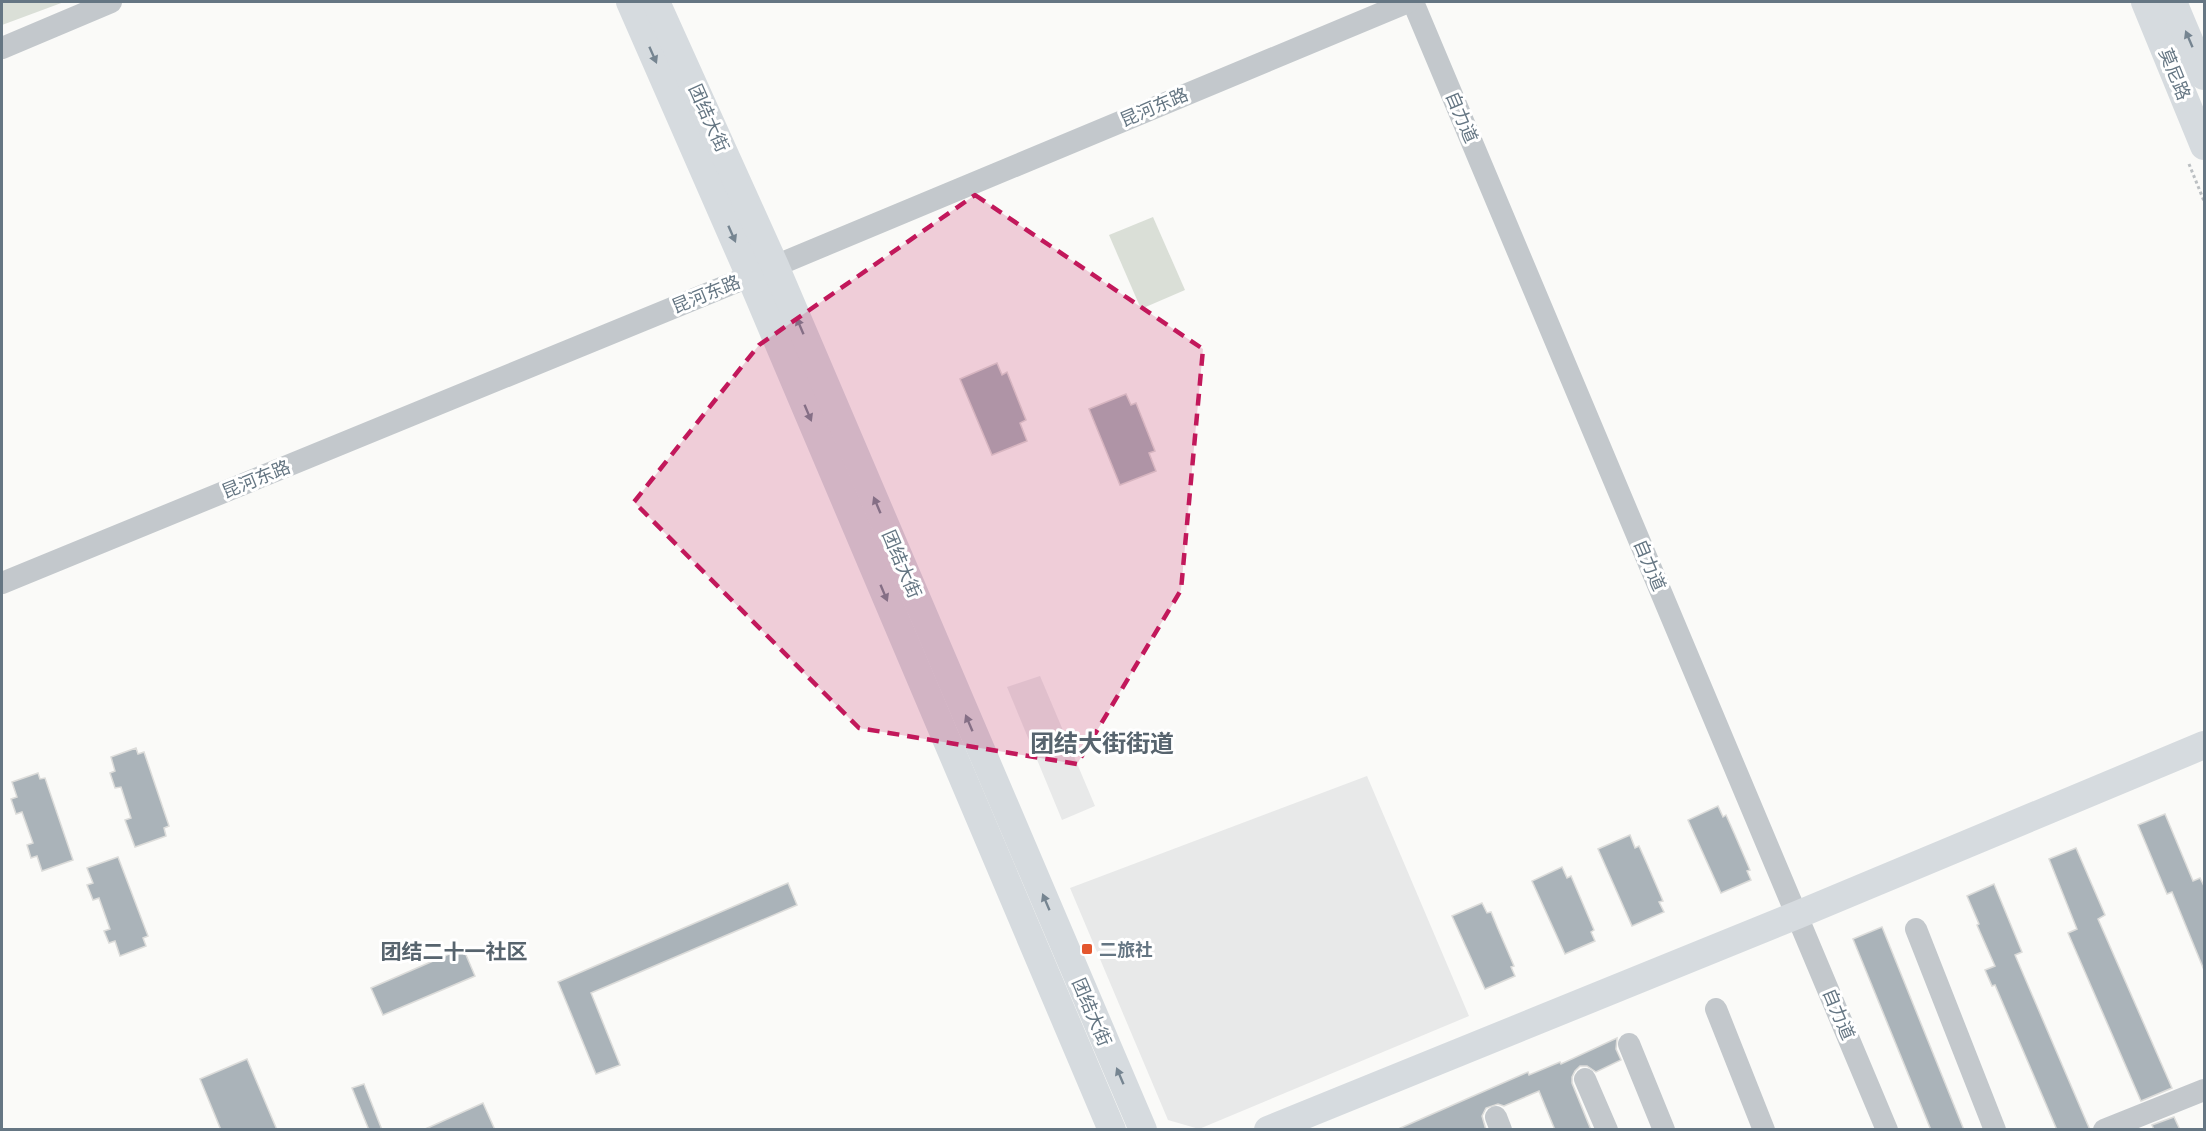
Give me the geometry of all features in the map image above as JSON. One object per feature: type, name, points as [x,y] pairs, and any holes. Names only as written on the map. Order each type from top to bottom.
[{"type":"main road","name":"团结大街","points":[[630,2],[762,271],[1143,1130]]},
{"type":"main road","name":"团结大街","points":[[656,2],[762,271],[1112,1130]]},
{"type":"main road","name":"莫尼路","points":[[2145,2],[2205,146]]},
{"type":"main road","name":"莫尼路","points":[[2173,2],[2205,76]]},
{"type":"main road","points":[[1268,1130],[1797,915],[2205,745]]},
{"type":"street","points":[[2,48],[111,2]]},
{"type":"street","name":"昆河东路","points":[[2,583],[762,271],[1408,2]]},
{"type":"street","name":"自力道","points":[[1413,2],[1887,1130]]},
{"type":"street","points":[[1916,929],[1995,1130]]},
{"type":"street","points":[[1716,1009],[1764,1130]]},
{"type":"street","points":[[1629,1044],[1664,1130]]},
{"type":"street","points":[[1585,1079],[1607,1130]]},
{"type":"street","points":[[2104,1130],[2205,1090]]},
{"type":"highlighted area","points":[[975,195],[1203,349],[1181,590],[1077,764],[859,728],[634,502],[759,345]]},
{"type":"shaded area","points":[[2,2],[64,2],[2,25]]},
{"type":"shaded area","points":[[1153,217],[1185,290],[1141,309],[1109,235]]},
{"type":"shaded area","points":[[1040,676],[1095,806],[1062,820],[1007,687]]},
{"type":"shaded area","points":[[1367,776],[1469,1016],[1199,1129],[1168,1120],[1070,888]]},
{"type":"building","points":[[997,363],[1002,375],[1007,372],[1026,420],[1020,423],[1027,441],[992,455],[960,379]]},
{"type":"building","points":[[1126,394],[1131,405],[1136,403],[1155,451],[1149,453],[1156,471],[1120,485],[1089,409]]},
{"type":"building","points":[[136,748],[138,754],[144,752],[169,826],[164,828],[166,836],[135,847],[125,820],[131,818],[121,787],[115,788],[110,773],[115,771],[111,757]]},
{"type":"building","points":[[38,773],[40,779],[45,778],[73,860],[42,871],[37,856],[31,858],[27,845],[33,843],[22,812],[16,814],[11,799],[17,797],[12,782]]},
{"type":"building","points":[[1718,806],[1723,817],[1726,815],[1750,870],[1747,871],[1751,880],[1721,893],[1688,820]]},
{"type":"building","points":[[2165,814],[2193,881],[2200,878],[2205,888],[2204,970],[2172,892],[2167,894],[2138,825]]},
{"type":"building","points":[[1630,835],[1635,848],[1639,846],[1647,864],[1663,901],[1659,902],[1664,912],[1632,926],[1598,849]]},
{"type":"building","points":[[2076,848],[2105,915],[2098,919],[2172,1088],[2141,1101],[2068,933],[2077,929],[2049,859]]},
{"type":"building","points":[[118,857],[148,936],[143,938],[146,946],[120,956],[115,941],[109,943],[104,931],[110,929],[99,898],[93,900],[87,885],[93,883],[87,868]]},
{"type":"building","points":[[1562,867],[1567,878],[1571,876],[1594,930],[1591,932],[1595,941],[1565,954],[1532,881]]},
{"type":"building","points":[[788,883],[797,905],[591,993],[620,1065],[596,1074],[558,982]]},
{"type":"building","points":[[1994,884],[2022,952],[2015,955],[2090,1130],[2057,1130],[1995,985],[1992,986],[1985,970],[1995,966],[1967,896]]},
{"type":"building","points":[[1482,903],[1487,913],[1491,912],[1514,966],[1511,967],[1515,976],[1485,989],[1452,916]]},
{"type":"building","points":[[1882,927],[1964,1130],[1931,1130],[1853,939]]},
{"type":"building","points":[[463,948],[475,976],[383,1015],[371,988]]},
{"type":"building","points":[[1617,1038],[1616,1049],[1621,1060],[1596,1072],[1587,1066],[1580,1066],[1572,1077],[1572,1083],[1591,1130],[1555,1130],[1539,1091],[1504,1106],[1498,1104],[1486,1108],[1482,1116],[1486,1130],[1396,1130],[1528,1072],[1529,1075],[1560,1062],[1561,1064]]},
{"type":"building","points":[[247,1059],[277,1130],[221,1130],[200,1079]]},
{"type":"building","points":[[364,1084],[382,1130],[369,1130],[352,1088]]},
{"type":"building","points":[[483,1103],[495,1130],[423,1130]]},
{"type":"building","points":[[2174,1117],[2180,1130],[2154,1130],[2152,1125]]},
{"type":"place","name":"二旅社","points":[[1087,949]]},
{"type":"district","name":"团结大街街道","points":[[1102,743]]},
{"type":"district","name":"团结二十一社区","points":[[454,951]]}]
